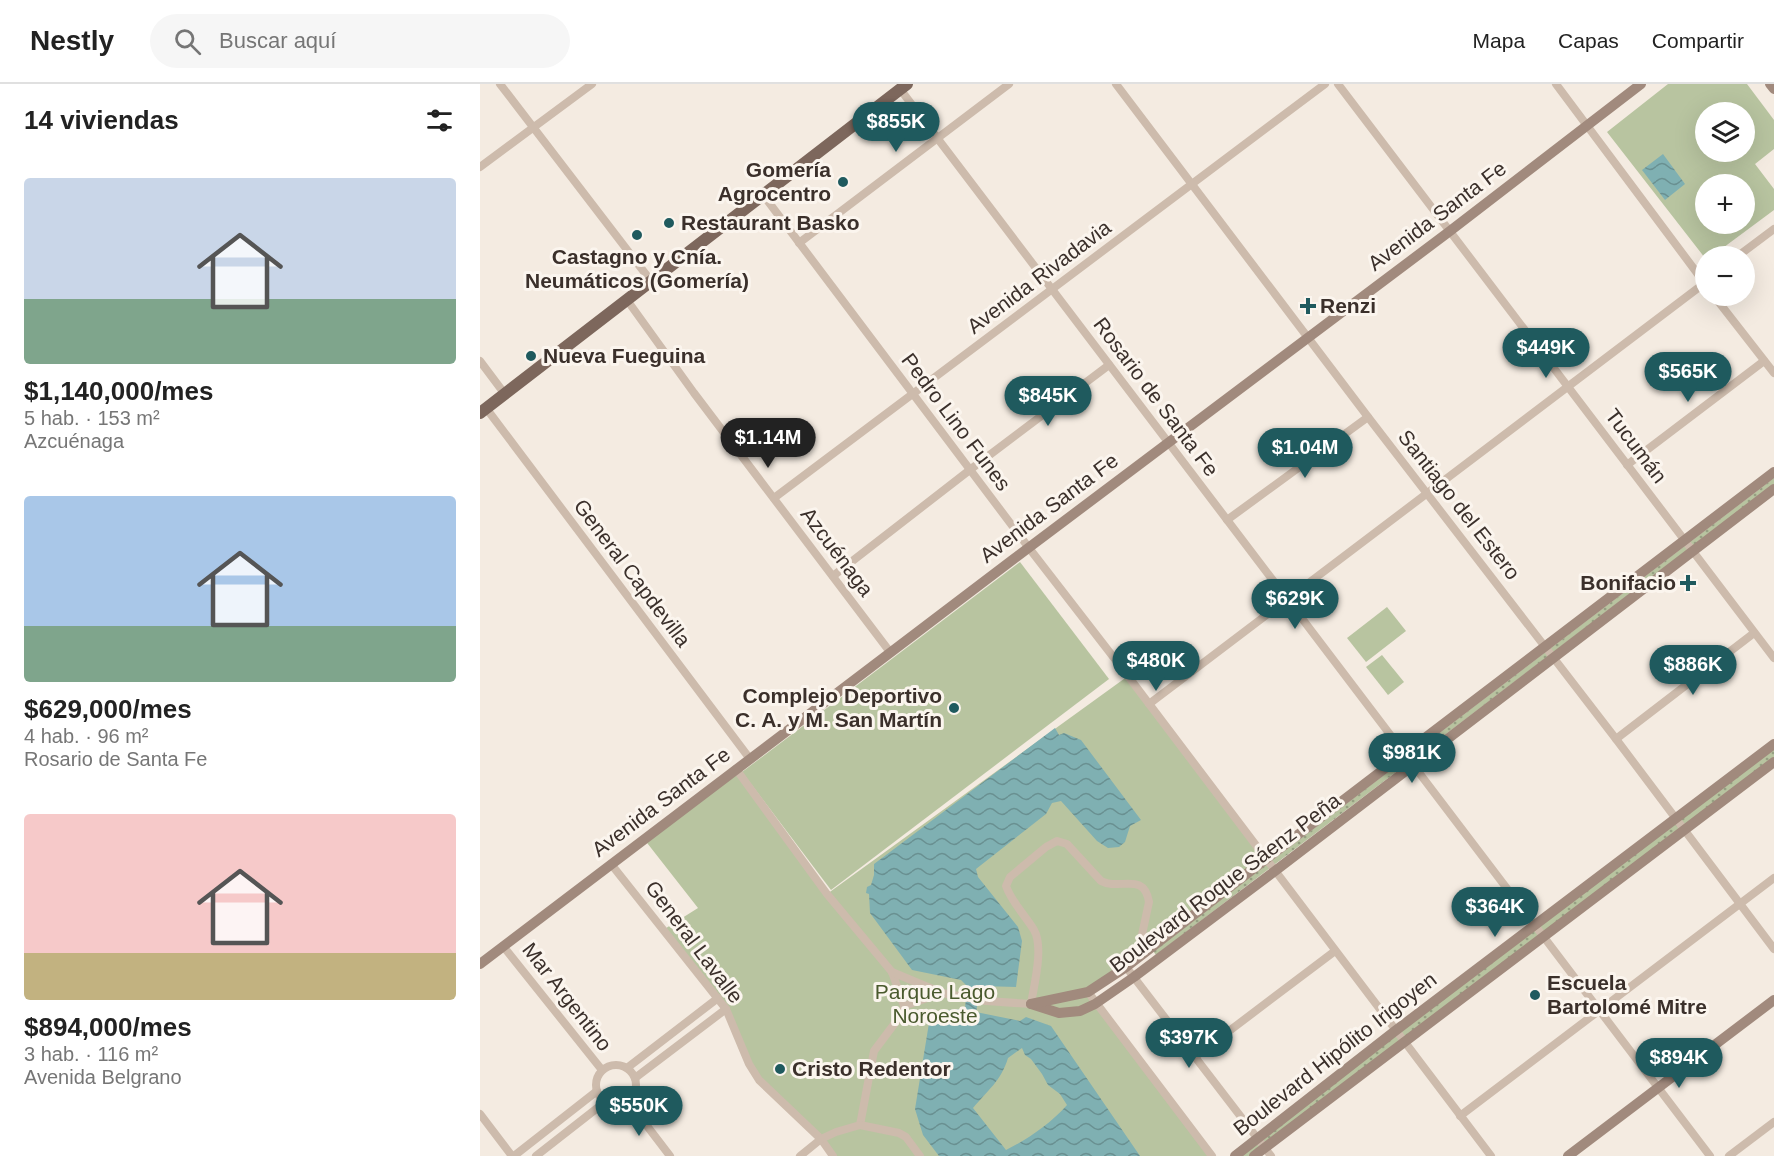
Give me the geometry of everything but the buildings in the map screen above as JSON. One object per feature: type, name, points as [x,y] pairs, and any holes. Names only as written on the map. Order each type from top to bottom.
[{"type":"main road","points":[[483,410],[903,87]]},
{"type":"street","points":[[500,84],[651,281]]},
{"type":"street","points":[[480,167],[592,84]]},
{"type":"street","points":[[799,243],[1010,84]]},
{"type":"street","name":"Santiago del Estero","points":[[1116,84],[1774,949]]},
{"type":"street","name":"Avenida Rivadavia","points":[[774,498],[1325,84]]},
{"type":"street","name":"Tucumán","points":[[1338,84],[1774,658]]},
{"type":"street","points":[[1556,84],[1695,270]]},
{"type":"street","name":"Avenida Santa Fe","points":[[480,964],[1641,84]]},
{"type":"street","points":[[1770,84],[1774,89]]},
{"type":"street","name":"Rosario de Santa Fe","points":[[903,87],[937,138],[1710,1156]]},
{"type":"street","name":"Pedro Lino Funes","points":[[764,196],[1491,1156]]},
{"type":"street","points":[[1751,246],[1774,229]]},
{"type":"street","points":[[1149,704],[1695,290]]},
{"type":"street","name":"Azcuénaga","points":[[627,300],[694,393],[890,652]]},
{"type":"street","points":[[1722,306],[1774,373]]},
{"type":"street","points":[[480,361],[504,393]]},
{"type":"street","points":[[1627,465],[1764,361]]},
{"type":"street","points":[[832,576],[1109,365]]},
{"type":"street","name":"General Capdevilla","points":[[483,410],[750,759]]},
{"type":"street","points":[[1227,520],[1368,417]]},
{"type":"street","name":"Boulevard Roque Sáenz Peña","points":[[1031,1004],[1088,992],[1126,967],[1774,472]]},
{"type":"street","name":"Boulevard Roque Sáenz Peña","points":[[892,972],[942,993],[986,1001],[1031,1004],[1059,1013],[1080,1011],[1095,1004],[1275,871],[1774,489]]},
{"type":"street","points":[[1616,739],[1754,633]]},
{"type":"street","name":"Boulevard Hipólito Irigoyen","points":[[1235,1156],[1395,1031],[1774,744]]},
{"type":"street","name":"Boulevard Hipólito Irigoyen","points":[[1254,1156],[1268,1152],[1404,1043],[1774,762]]},
{"type":"street","points":[[736,769],[827,894],[892,972],[904,1006],[900,1018],[874,1051],[860,1125]]},
{"type":"street","points":[[1031,1004],[1039,940],[1031,925],[1009,896],[1006,886],[1010,877],[1046,847],[1057,841],[1067,844],[1101,882],[1108,885],[1131,883],[1141,886],[1148,894],[1149,902],[1137,959]]},
{"type":"street","name":"General Lavalle","points":[[611,864],[726,1009],[749,1064],[759,1080],[821,1139],[830,1155]]},
{"type":"street","points":[[1460,1116],[1774,878]]},
{"type":"street","name":"Mar Argentino","points":[[503,946],[603,1070]]},
{"type":"street","points":[[1196,1056],[1335,951]]},
{"type":"street","points":[[1126,967],[1268,1152]]},
{"type":"street","points":[[1088,992],[1212,1156]]},
{"type":"street","points":[[904,1006],[942,993]]},
{"type":"street","points":[[627,1068],[718,998]]},
{"type":"street","points":[[1568,1156],[1774,1000]]},
{"type":"street","points":[[635,1078],[726,1009]]},
{"type":"street","points":[[612,1066],[627,1068],[635,1078],[635,1091],[628,1101],[616,1106],[604,1102],[597,1091],[596,1080],[603,1070],[612,1066]]},
{"type":"street","points":[[480,1114],[513,1156],[597,1091]]},
{"type":"street","points":[[628,1101],[670,1156]]},
{"type":"street","points":[[536,1156],[604,1102]]},
{"type":"street","points":[[1729,1156],[1774,1122]]},
{"type":"street","points":[[800,1156],[821,1139],[860,1125],[899,1133],[906,1137],[920,1156]]},
{"type":"green space","points":[[1668,84],[1747,84],[1774,120],[1774,149],[1755,164],[1774,189],[1774,210],[1755,224],[1755,174],[1695,174],[1695,234],[1742,234],[1725,246],[1696,246],[1607,132]]},
{"type":"green space","points":[[1774,478],[1774,484],[1156,955],[1153,951]]},
{"type":"green space","name":"Complejo Deportivo C. A. y M. San Martín","points":[[1020,562],[1109,679],[831,890],[742,772]]},
{"type":"green space","points":[[1387,607],[1406,631],[1366,662],[1347,638]]},
{"type":"green space","points":[[1382,655],[1404,682],[1388,695],[1366,667]]},
{"type":"green space","name":"Parque Lago Noroeste","points":[[1128,676],[1266,859],[1088,992],[1212,1156],[833,1156],[759,1080],[730,1020],[663,930],[698,908],[644,839],[736,769],[827,894]]},
{"type":"green space","points":[[1774,744],[1774,762],[1254,1156],[1233,1156]]},
{"type":"water","points":[[1663,154],[1685,184],[1665,200],[1642,170]]},
{"type":"water","points":[[1055,728],[1059,735],[1064,733],[1081,740],[1141,820],[1130,826],[1125,842],[1119,847],[1108,848],[1097,841],[1061,801],[1052,803],[1046,814],[976,869],[978,877],[1018,927],[1022,941],[1016,987],[981,986],[976,1012],[1020,1021],[1026,1017],[1051,1026],[1140,1156],[939,1156],[923,1135],[915,1109],[929,1023],[940,1012],[965,1009],[967,986],[961,980],[912,970],[870,913],[869,894],[866,893],[874,875],[874,864]],"holes":[[[1022,1048],[1025,1055],[1031,1059],[1048,1085],[1060,1094],[1067,1105],[1038,1130],[1006,1150],[973,1108],[998,1079],[1008,1058]]]},
{"type":"place","name":"Gomería Agrocentro","points":[[843,182]]},
{"type":"place","name":"Restaurant Basko","points":[[669,223]]},
{"type":"place","name":"Castagno y Cnía. Neumáticos (Gomería)","points":[[637,235]]},
{"type":"place","name":"Renzi","points":[[1308,306]]},
{"type":"place","name":"Nueva Fueguina","points":[[531,356]]},
{"type":"place","name":"Bonifacio","points":[[1688,583]]},
{"type":"place","name":"Complejo Deportivo C. A. y M. San Martín","points":[[954,708]]},
{"type":"place","name":"Escuela Bartolomé Mitre","points":[[1535,995]]},
{"type":"place","name":"Cristo Redentor","points":[[780,1069]]}]
